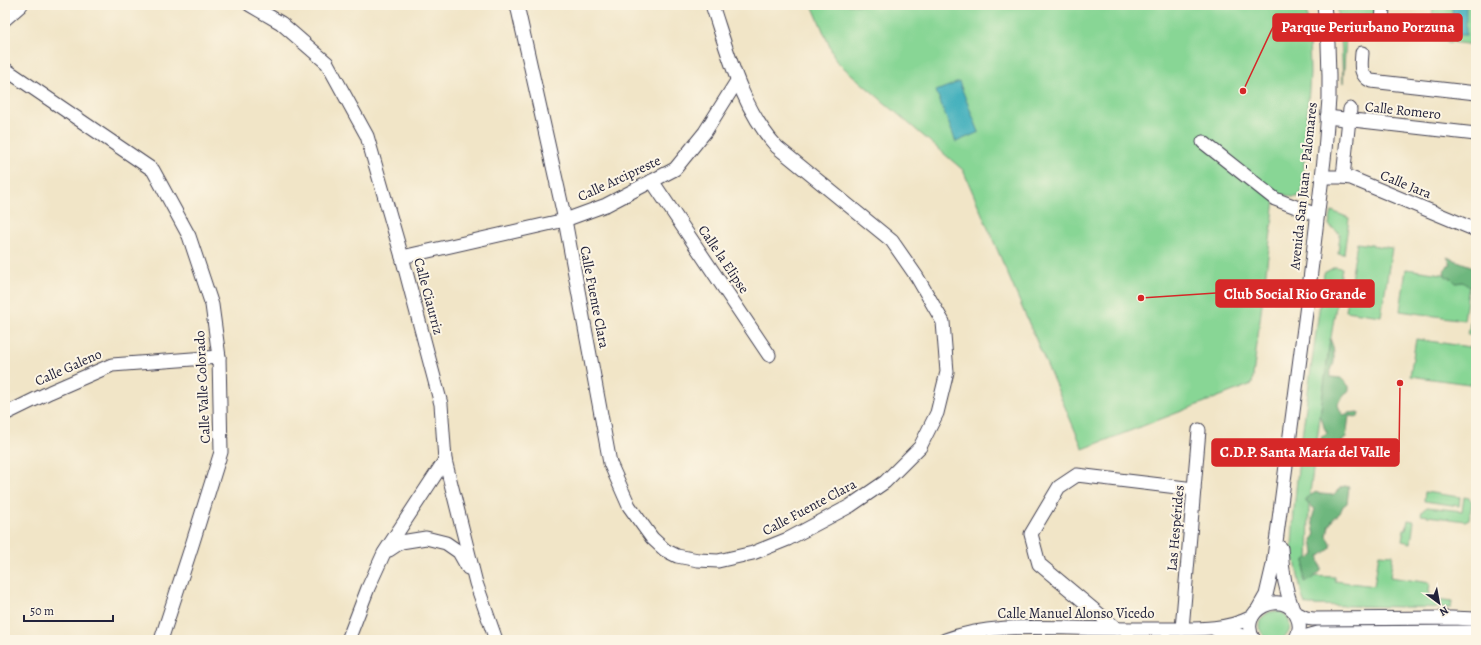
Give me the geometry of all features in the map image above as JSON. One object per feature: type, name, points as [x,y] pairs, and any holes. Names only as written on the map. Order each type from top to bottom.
[{"type":"street","points":[[5,19],[20,5]]},
{"type":"street","name":"Calle Ciaurriz","points":[[250,5],[281,23],[327,63],[367,136],[402,257],[440,404],[445,460],[476,583],[496,640]]},
{"type":"street","name":"Calle Fuente Clara","points":[[517,5],[565,220],[610,464],[629,506],[652,538],[665,550],[677,556],[698,560],[718,561],[753,553],[788,539],[850,506],[885,482],[920,446],[937,413],[947,372],[943,322],[917,277],[892,241],[777,147],[764,134],[737,81],[712,5]]},
{"type":"street","name":"Avenida San Juan - Palomares","points":[[1280,512],[1308,297],[1316,215],[1322,177],[1329,98],[1328,44],[1324,5]]},
{"type":"street","points":[[1382,28],[1383,5]]},
{"type":"street","points":[[1362,53],[1362,72],[1367,79],[1371,81],[1476,93]]},
{"type":"street","name":"Calle Valle Colorado","points":[[5,69],[153,170],[189,236],[212,305],[219,357],[222,452],[160,640]]},
{"type":"street","name":"Calle Arcipreste","points":[[402,257],[565,220],[606,205],[652,182],[675,169],[705,132],[737,81]]},
{"type":"street","points":[[1343,177],[1349,114]]},
{"type":"street","name":"Calle Romero","points":[[1327,117],[1349,114],[1476,134]]},
{"type":"street","points":[[1203,142],[1275,199],[1316,215]]},
{"type":"street","name":"Calle Jara","points":[[1322,177],[1351,178],[1476,230]]},
{"type":"street","name":"Calle la Elipse","points":[[652,182],[769,355]]},
{"type":"street","name":"Calle Galeno","points":[[5,414],[50,392],[112,365],[219,357]]},
{"type":"street","name":"Las Hespérides","points":[[1182,629],[1200,430]]},
{"type":"street","points":[[348,640],[368,588],[384,553],[445,460]]},
{"type":"street","points":[[1117,629],[1039,564],[1031,534],[1059,487],[1077,475],[1194,489]]},
{"type":"street","points":[[1280,512],[1280,541],[1284,579],[1287,596],[1300,627],[1296,639]]},
{"type":"street","points":[[1253,639],[1250,628],[1255,613],[1266,595],[1270,580],[1280,512]]},
{"type":"street","points":[[384,553],[400,542],[426,538],[446,543],[459,552],[476,583]]},
{"type":"street","name":"Calle Manuel Alonso Vicedo","points":[[945,640],[973,631],[991,634],[1012,627],[1208,629],[1235,625],[1269,603],[1276,602],[1284,604],[1294,612],[1306,618],[1313,619],[1476,619]]},
{"type":"street","name":"Calle Manuel Alonso Vicedo","points":[[1208,629],[1253,639]]},
{"type":"street","points":[[1296,639],[1318,633],[1476,632]]},
{"type":"green space","points":[[812,5],[1306,5],[1309,34],[1310,74],[1302,192],[1298,197],[1292,197],[1276,192],[1252,384],[1083,449],[963,170],[836,61]]},
{"type":"green space","points":[[1337,5],[1379,5],[1377,37],[1346,36],[1343,83],[1341,36]]},
{"type":"green space","points":[[1433,5],[1476,5],[1476,45],[1431,40]]},
{"type":"green space","points":[[1332,211],[1349,218],[1344,254],[1338,253],[1340,234],[1329,225]]},
{"type":"green space","points":[[1357,243],[1392,248],[1381,316],[1346,311]]},
{"type":"green space","points":[[1447,257],[1476,268],[1476,293],[1474,288],[1469,287],[1463,282],[1456,283],[1451,278],[1446,277],[1444,272],[1448,265],[1451,264]]},
{"type":"green space","points":[[1335,267],[1342,268],[1329,350],[1309,500],[1308,576],[1335,577],[1335,581],[1374,586],[1379,554],[1393,555],[1390,577],[1430,583],[1428,599],[1452,602],[1451,608],[1308,605],[1305,604],[1302,596],[1292,546],[1299,458],[1324,273]]},
{"type":"green space","points":[[1406,269],[1470,278],[1464,320],[1400,311]]},
{"type":"green space","points":[[1476,292],[1476,336],[1468,335]]},
{"type":"green space","points":[[1330,339],[1334,356],[1334,362],[1330,373],[1331,377],[1341,378],[1349,386],[1349,390],[1338,403],[1339,408],[1344,415],[1359,412],[1358,417],[1349,416],[1346,438],[1342,441],[1343,446],[1349,455],[1341,465],[1335,459],[1322,457],[1317,454],[1311,447],[1314,443],[1320,442],[1322,436],[1327,432],[1320,416]]},
{"type":"green space","points":[[1416,339],[1476,348],[1476,385],[1410,376]]},
{"type":"green space","points":[[1341,487],[1349,487],[1347,503],[1343,506],[1340,513],[1333,519],[1329,526],[1327,536],[1331,544],[1331,548],[1319,557],[1321,571],[1310,580],[1304,582],[1305,560],[1312,557],[1314,554],[1312,539],[1315,536],[1312,519],[1315,509],[1306,502],[1306,498],[1316,492],[1320,494],[1333,495]]},
{"type":"green space","points":[[1425,492],[1460,497],[1459,506],[1424,501]]},
{"type":"green space","points":[[1464,497],[1469,498],[1472,502],[1469,519],[1465,521],[1421,515],[1422,511],[1427,507],[1462,511]]},
{"type":"green space","points":[[1408,520],[1414,521],[1411,543],[1402,541],[1404,529],[1406,529]]},
{"type":"green space","points":[[1275,611],[1286,615],[1290,626],[1286,637],[1275,641],[1264,637],[1260,626],[1264,615]]},
{"type":"water","points":[[1452,5],[1466,5],[1466,35],[1453,35]]},
{"type":"water","points":[[959,82],[979,132],[956,142],[936,91]]},
{"type":"place","name":"Parque Periurbano Porzuna","points":[[1243,91]]},
{"type":"place","name":"Club Social Rio Grande","points":[[1141,298]]},
{"type":"place","name":"C.D.P. Santa María del Valle","points":[[1400,383]]}]
